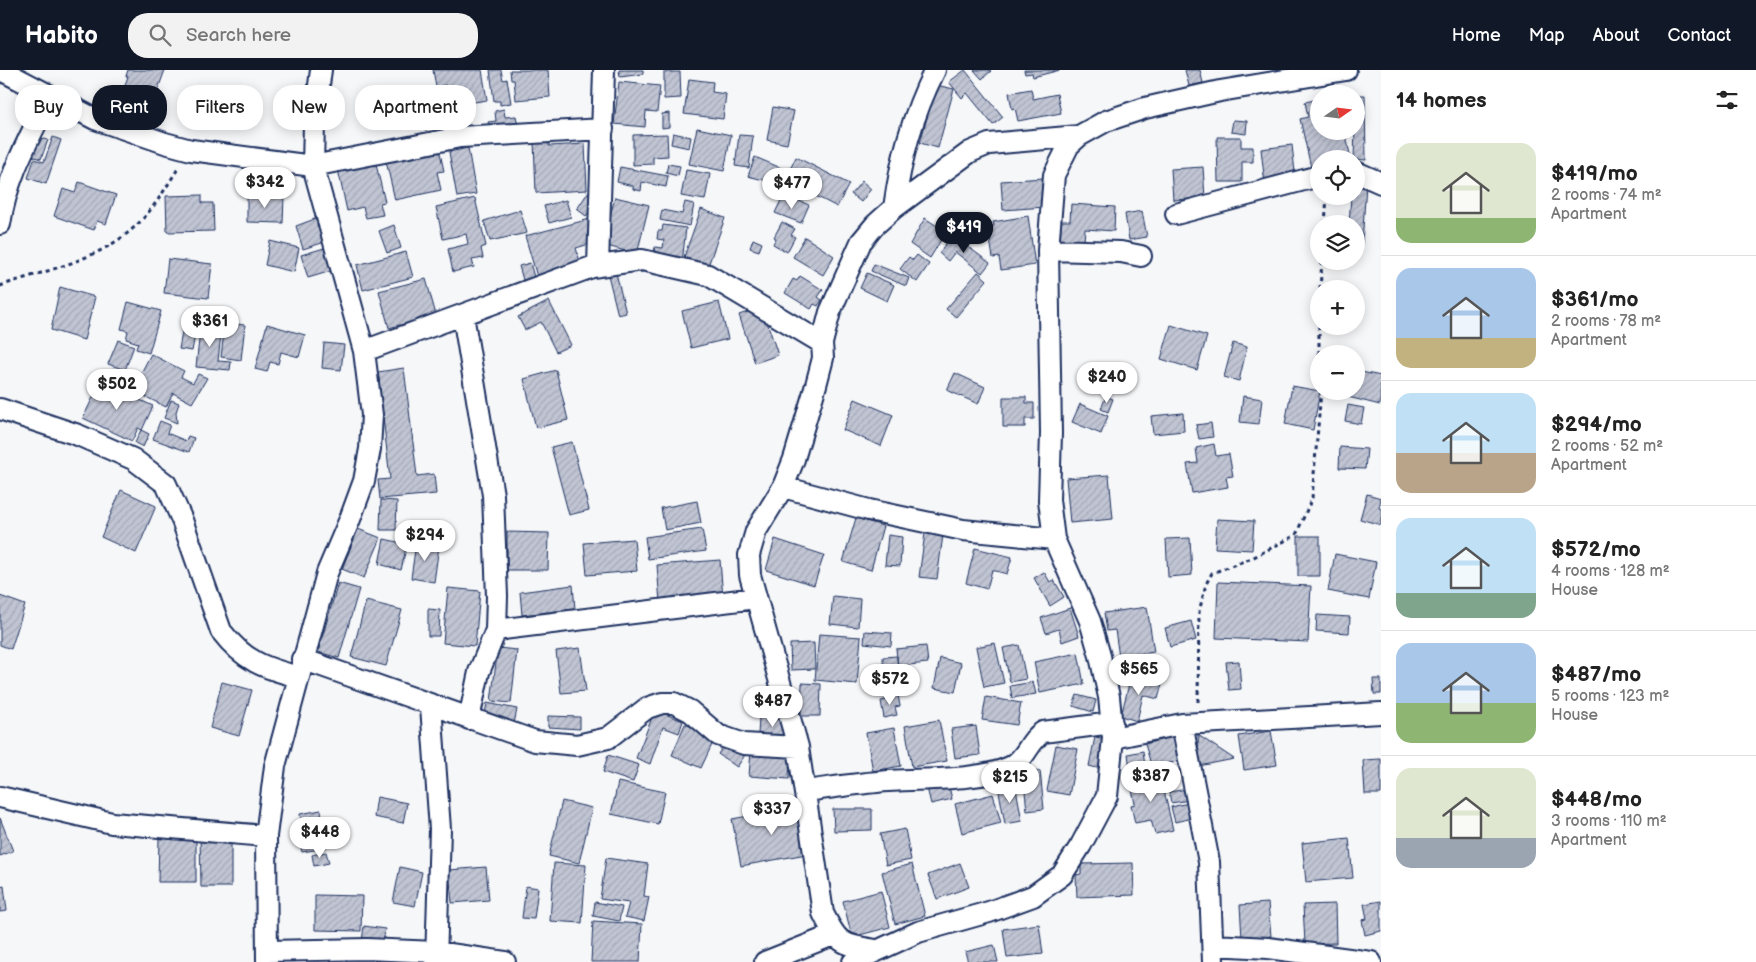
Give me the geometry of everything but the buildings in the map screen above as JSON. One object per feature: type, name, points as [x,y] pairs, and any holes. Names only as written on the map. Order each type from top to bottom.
[{"type":"street","points":[[1,70],[29,85]]},
{"type":"street","points":[[322,70],[314,123],[313,166],[364,351],[372,415],[370,449],[364,481],[327,573],[275,766],[266,836],[267,956],[367,949],[504,962]]},
{"type":"street","points":[[598,266],[604,70]]},
{"type":"street","points":[[894,208],[902,158],[918,104],[935,70]]},
{"type":"street","points":[[853,962],[875,950],[918,932],[989,912],[1032,896],[1062,875],[1081,845],[1107,796],[1113,730],[1100,656],[1090,621],[1054,538],[1049,500],[1051,433],[1048,250],[1054,175],[1069,145],[1079,136],[1106,121],[1145,108],[1319,72],[1346,70]]},
{"type":"street","points":[[82,112],[95,119],[191,150],[313,166],[460,137],[603,129]]},
{"type":"street","points":[[0,224],[4,196],[17,162],[33,130]]},
{"type":"street","points":[[875,950],[850,945],[834,935],[823,913],[798,747],[750,575],[750,555],[756,531],[783,487],[804,430],[823,358],[822,343],[830,312],[862,242],[874,225],[970,152],[989,144],[1079,136]]},
{"type":"street","points":[[1365,176],[1381,183]]},
{"type":"street","points":[[1176,214],[1310,178]]},
{"type":"street","points":[[1048,250],[1120,252],[1141,256]]},
{"type":"street","points":[[364,351],[598,266],[642,260],[708,275],[822,343]]},
{"type":"street","points":[[463,315],[493,495],[497,596],[496,630],[479,672],[469,719]]},
{"type":"street","points":[[0,409],[78,435],[133,459],[166,484],[182,520],[221,631],[233,646],[249,660],[272,670],[300,668],[431,706],[535,741],[577,745],[608,738],[647,708],[662,702],[674,704],[690,711],[718,735],[744,744],[798,747]]},
{"type":"street","points":[[783,487],[869,510],[963,530],[1054,538]]},
{"type":"street","points":[[496,630],[756,598]]},
{"type":"street","points":[[431,706],[440,829],[436,957]]},
{"type":"street","points":[[805,791],[876,782],[988,773],[1011,767],[1024,756],[1038,735],[1043,732],[1113,730],[1318,714],[1381,712]]},
{"type":"street","points":[[1190,724],[1209,862],[1214,954],[1268,948],[1371,962]]},
{"type":"street","points":[[0,797],[112,823],[266,836]]},
{"type":"street","points":[[766,962],[834,935]]},
{"type":"path","points":[[0,286],[99,252],[130,231],[149,211],[191,150]]},
{"type":"path","points":[[1190,724],[1199,612],[1206,584],[1212,573],[1252,558],[1296,535],[1312,498],[1320,400]]}]
